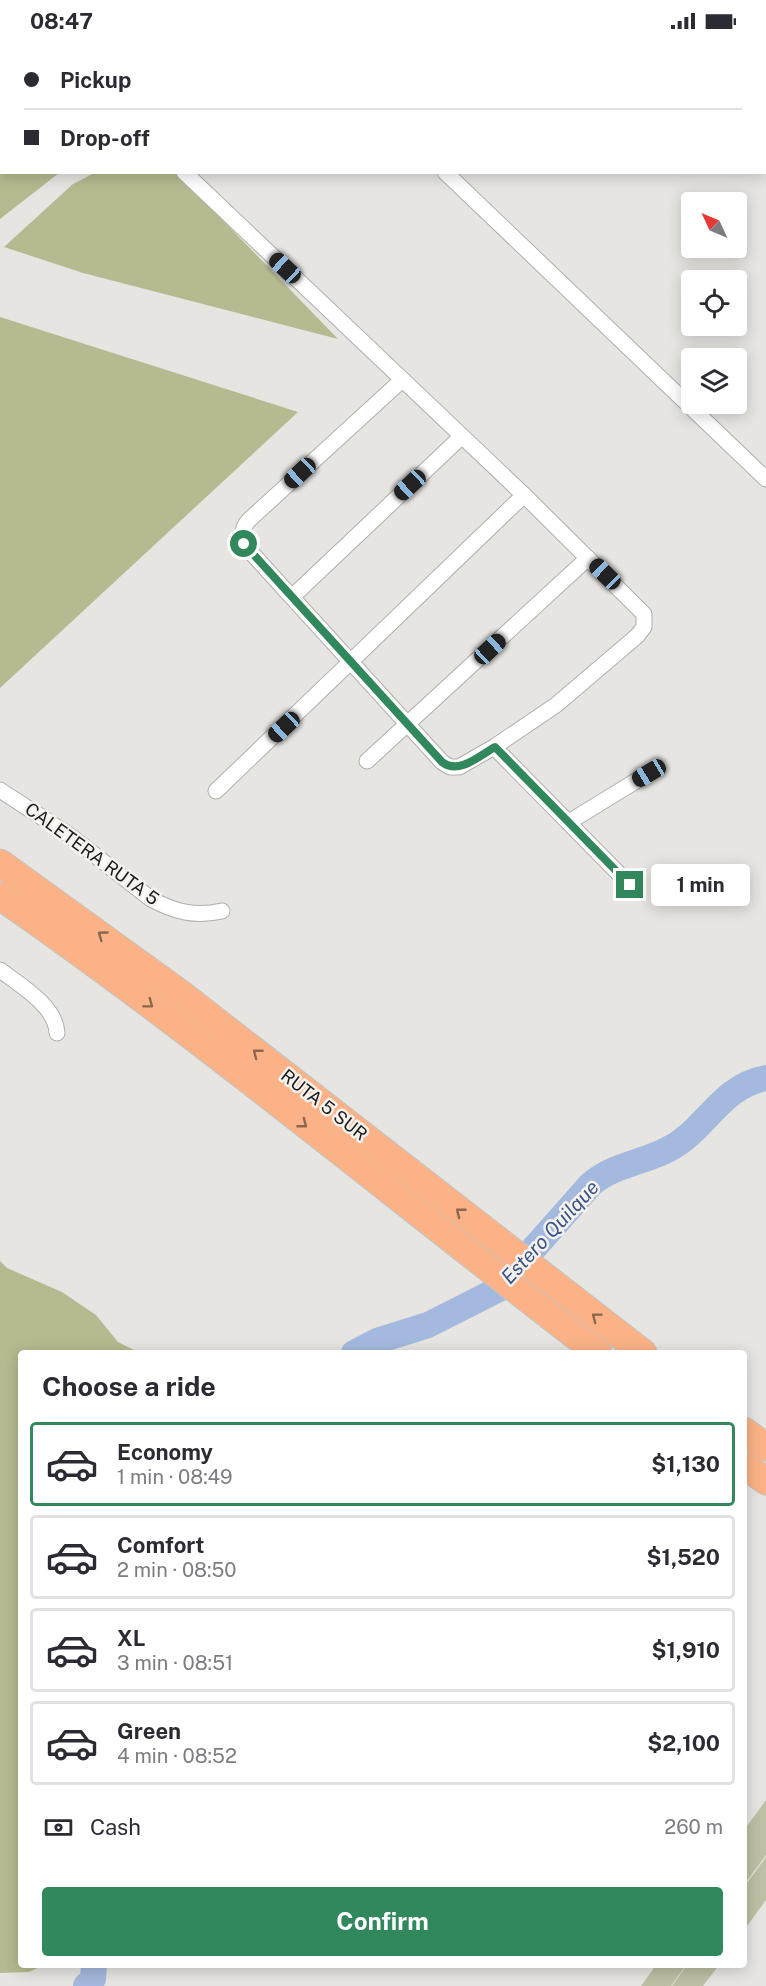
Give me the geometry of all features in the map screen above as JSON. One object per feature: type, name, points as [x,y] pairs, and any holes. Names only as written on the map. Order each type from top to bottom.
[{"type":"highway","name":"RUTA 5 SUR","points":[[0,863],[181,994],[639,1350]]},
{"type":"highway","name":"RUTA 5 SUR","points":[[0,896],[125,986],[594,1350]]},
{"type":"highway","points":[[747,1433],[766,1448]]},
{"type":"highway","points":[[747,1467],[766,1481]]},
{"type":"street","points":[[186,174],[524,495],[641,610],[645,619],[644,627],[637,636],[567,696],[495,747],[459,767],[450,767],[442,762],[244,544],[243,528],[249,520],[402,380]]},
{"type":"street","points":[[447,174],[766,479]]},
{"type":"street","points":[[292,597],[461,437]]},
{"type":"street","points":[[216,791],[524,495]]},
{"type":"street","points":[[367,761],[588,558]]},
{"type":"street","points":[[495,747],[630,885]]},
{"type":"street","points":[[569,822],[649,773]]},
{"type":"street","name":"CALETERA RUTA 5","points":[[0,790],[69,835],[152,899],[178,912],[195,914],[222,911]]},
{"type":"street","points":[[0,970],[47,1009],[53,1016],[57,1034]]},
{"type":"green space","points":[[0,174],[58,174],[0,219]]},
{"type":"green space","points":[[92,174],[178,174],[338,339],[83,273],[4,247],[73,184]]},
{"type":"green space","points":[[0,317],[298,412],[0,688]]},
{"type":"green space","points":[[0,1261],[7,1268],[62,1292],[96,1315],[118,1342],[134,1350],[18,1350],[18,1968],[38,1968],[29,1972],[0,1973]]},
{"type":"green space","points":[[766,1800],[766,1855],[747,1881],[747,1826]]},
{"type":"green space","points":[[766,1857],[766,1900],[747,1926],[747,1883]]},
{"type":"green space","points":[[654,1968],[684,1968],[671,1986],[641,1986]]},
{"type":"green space","points":[[685,1968],[717,1968],[703,1986],[672,1986]]},
{"type":"waterway","name":"Estero Quilque","points":[[360,1350],[377,1341],[428,1325],[497,1290],[591,1184],[609,1172],[667,1150],[681,1142],[736,1090],[766,1078]]},
{"type":"waterway","name":"Estero Quilque","points":[[86,1986],[93,1979],[94,1968]]},
{"type":"route","points":[[244,544],[442,762],[450,767],[459,767],[495,747],[630,885]]}]
